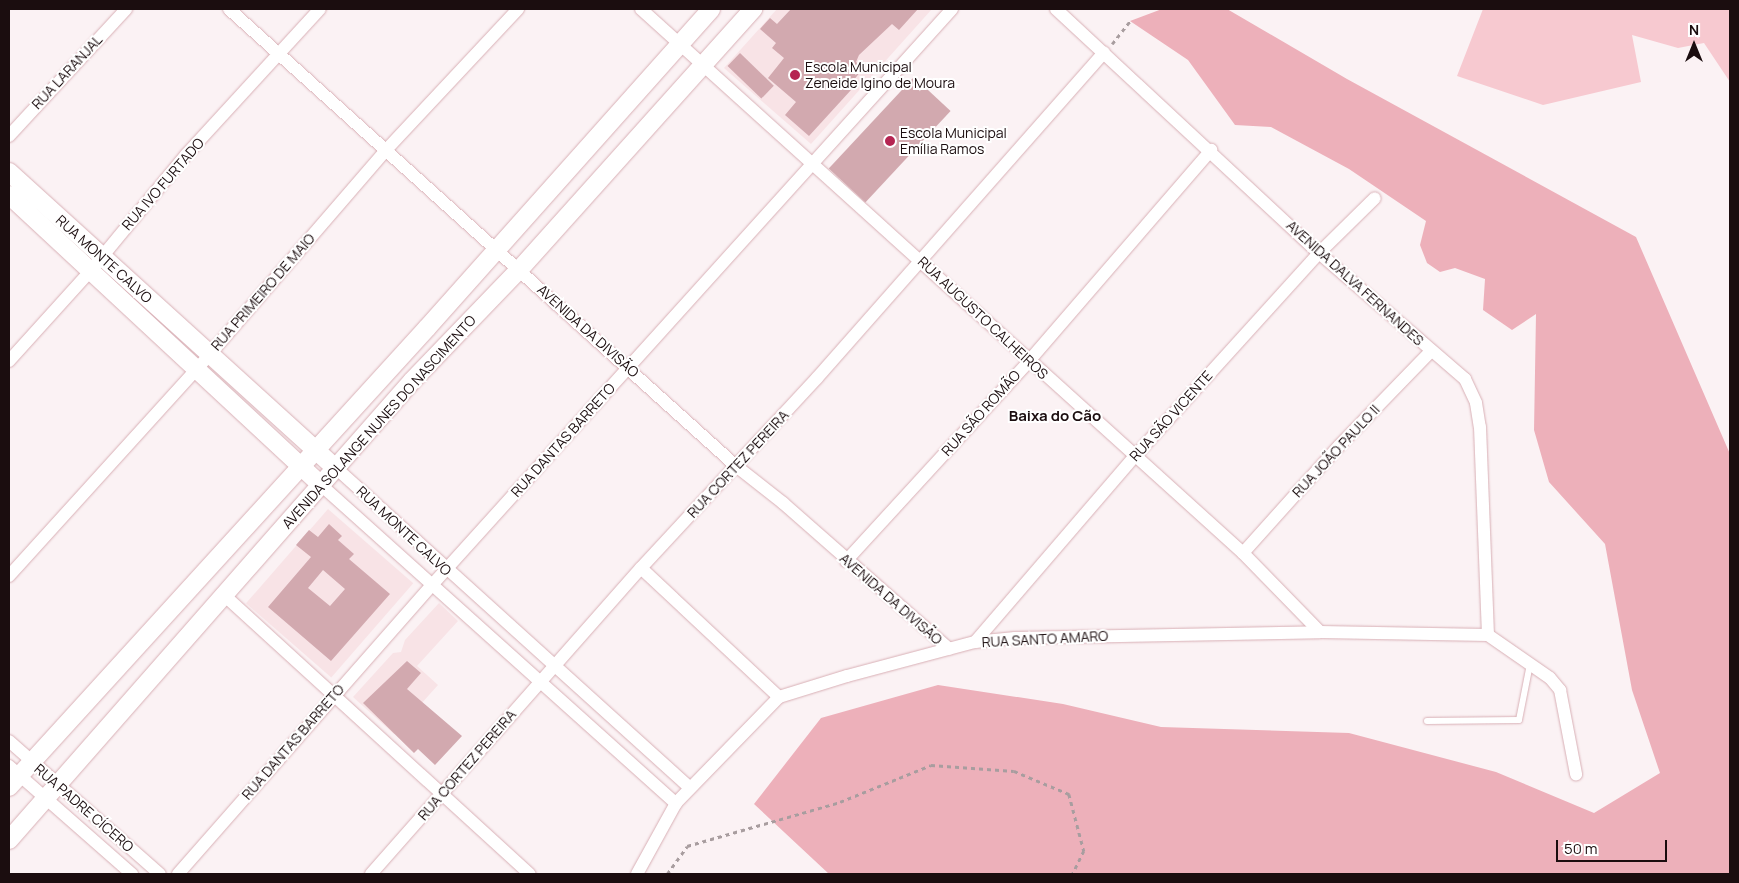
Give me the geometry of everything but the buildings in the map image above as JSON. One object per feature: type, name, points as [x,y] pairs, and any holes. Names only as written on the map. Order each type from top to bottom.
[{"type":"main road","name":"AVENIDA SOLANGE NUNES DO NASCIMENTO","points":[[12,776],[31,762],[711,9]]},
{"type":"main road","name":"AVENIDA SOLANGE NUNES DO NASCIMENTO","points":[[9,840],[412,381],[519,270],[753,9]]},
{"type":"main road","name":"RUA MONTE CALVO","points":[[9,172],[197,368],[301,464],[321,485]]},
{"type":"main road","name":"RUA MONTE CALVO","points":[[9,195],[210,354],[336,468]]},
{"type":"street","name":"RUA LARANJAL","points":[[9,136],[126,9]]},
{"type":"street","name":"AVENIDA DA DIVISÃO","points":[[229,9],[387,149],[519,270],[630,367],[736,466],[783,503],[846,561],[949,649]]},
{"type":"street","name":"RUA IVO FURTADO","points":[[9,361],[96,263],[186,155],[320,9]]},
{"type":"street","name":"RUA PRIMEIRO DE MAIO","points":[[9,576],[210,354],[387,149],[518,9]]},
{"type":"street","name":"RUA AUGUSTO CALHEIROS","points":[[641,9],[702,66],[921,260],[1029,361],[1243,553],[1320,632]]},
{"type":"street","name":"RUA DANTAS BARRETO","points":[[178,874],[432,585],[952,9]]},
{"type":"street","name":"AVENIDA DALVA FERNANDES","points":[[1056,9],[1211,150],[1319,253],[1465,379],[1479,414],[1488,635]]},
{"type":"street","name":"RUA CORTEZ PEREIRA","points":[[371,874],[553,666],[736,466],[1104,53]]},
{"type":"street","name":"RUA SÃO ROMÃO","points":[[846,561],[1029,361],[1211,150]]},
{"type":"street","name":"RUA SÃO VICENTE","points":[[975,642],[1135,456],[1319,253],[1375,198]]},
{"type":"street","name":"RUA JOÃO PAULO II","points":[[1243,553],[1339,446],[1431,351]]},
{"type":"street","name":"RUA MONTE CALVO","points":[[336,468],[446,570],[690,788]]},
{"type":"street","name":"RUA MONTE CALVO","points":[[321,485],[676,803]]},
{"type":"street","points":[[641,568],[779,697]]},
{"type":"street","points":[[224,595],[530,874]]},
{"type":"street","name":"RUA SANTO AMARO","points":[[637,874],[676,803],[779,697],[949,649],[975,642],[1015,638],[1320,632],[1488,635]]},
{"type":"street","points":[[1488,635],[1530,664],[1560,690],[1576,774]]},
{"type":"street","name":"RUA PADRE CÍCERO","points":[[9,741],[31,762],[52,792],[132,874]]},
{"type":"street","name":"RUA PADRE CÍCERO","points":[[12,776],[52,792],[160,874]]},
{"type":"lane","points":[[1427,721],[1519,720],[1530,664]]},
{"type":"path","points":[[1104,53],[1130,22]]},
{"type":"path","points":[[667,874],[686,846],[840,802],[931,765],[1014,771],[1070,794],[1084,851],[1074,874]]},
{"type":"shaded area","name":"Escola Municipal Zeneide Igino de Moura","points":[[777,9],[932,9],[811,144],[724,68]]},
{"type":"shaded area","points":[[1162,9],[1227,9],[1347,79],[1636,237],[1730,454],[1730,874],[829,874],[754,804],[821,718],[938,685],[1063,704],[1161,727],[1349,733],[1496,772],[1594,813],[1660,773],[1632,690],[1605,544],[1549,482],[1534,430],[1536,314],[1512,330],[1483,310],[1485,279],[1455,268],[1440,272],[1427,263],[1420,245],[1426,221],[1349,169],[1271,127],[1235,125],[1188,60],[1130,21]]},
{"type":"shaded area","points":[[1483,9],[1730,9],[1730,82],[1704,43],[1678,48],[1632,35],[1641,82],[1543,105],[1457,76]]},
{"type":"shaded area","points":[[328,509],[413,583],[331,677],[246,603]]},
{"type":"shaded area","points":[[439,603],[458,621],[417,666],[438,685],[394,734],[353,697],[393,653],[401,652],[405,640]]},
{"type":"place","name":"Escola Municipal Zeneide Igino de Moura","points":[[795,75]]},
{"type":"place","name":"Escola Municipal Emília Ramos","points":[[890,141]]},
{"type":"district","name":"Baixa do Cão","points":[[1055,416]]}]
